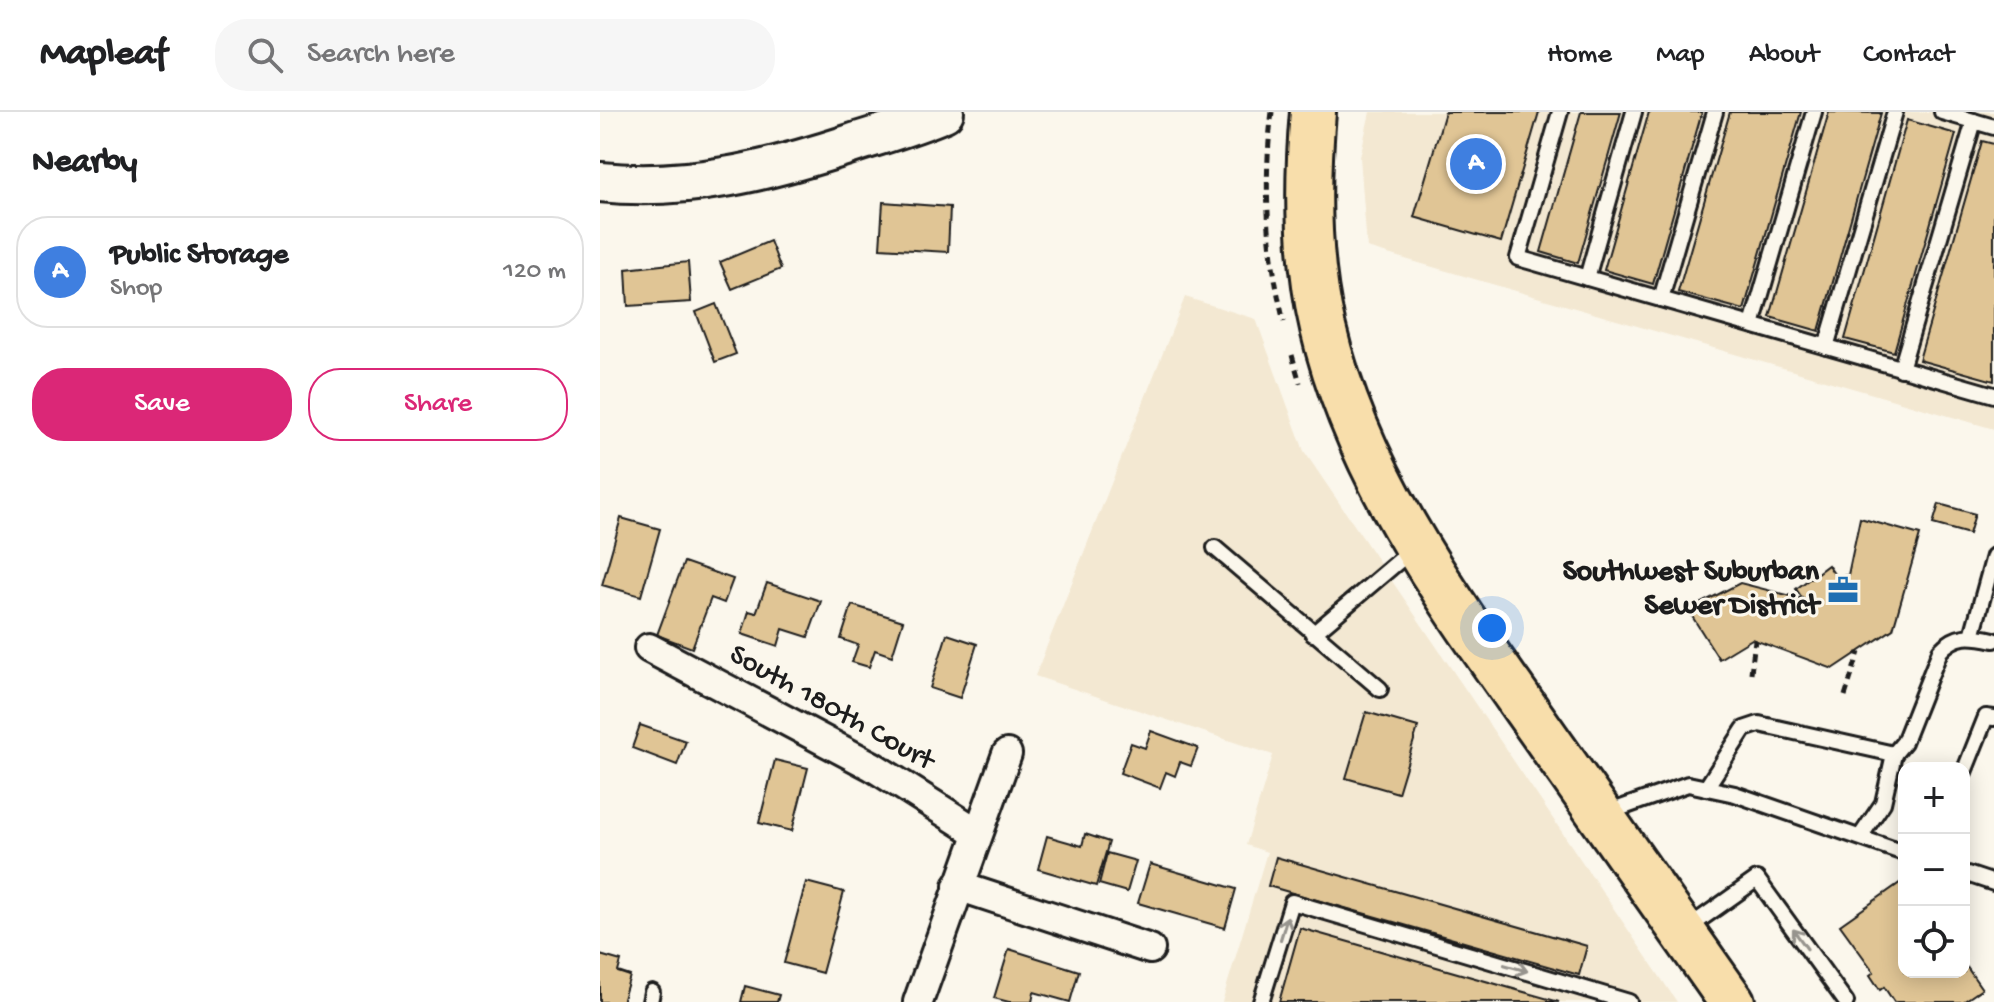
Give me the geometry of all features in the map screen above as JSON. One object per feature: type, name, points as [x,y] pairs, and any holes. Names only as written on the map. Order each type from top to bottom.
[{"type":"main road","points":[[1313,112],[1309,241],[1323,328],[1350,415],[1394,512],[1493,662],[1732,1002]]},
{"type":"street","points":[[600,182],[627,185],[707,181],[779,167],[921,116]]},
{"type":"street","name":"South 180th Court","points":[[649,648],[872,766],[978,833]]},
{"type":"street","points":[[918,1002],[1007,754]]},
{"type":"street","points":[[958,886],[1150,949]]},
{"type":"lane","points":[[1560,112],[1518,258],[1994,395]]},
{"type":"lane","points":[[1587,278],[1634,112]]},
{"type":"lane","points":[[1661,299],[1715,112]]},
{"type":"lane","points":[[1752,325],[1814,112]]},
{"type":"lane","points":[[1826,347],[1895,112]]},
{"type":"lane","points":[[1942,112],[1994,127]]},
{"type":"lane","points":[[1901,369],[1974,121]]},
{"type":"lane","points":[[1313,634],[1417,546]]},
{"type":"lane","points":[[1215,548],[1380,689]]},
{"type":"lane","points":[[1972,636],[1994,556]]},
{"type":"lane","points":[[1860,837],[1883,803],[1894,754],[1904,742],[1940,651],[1950,640],[1961,636],[1994,640]]},
{"type":"lane","points":[[1968,762],[1986,717],[1994,718]]},
{"type":"lane","points":[[1706,788],[1744,729],[1759,724],[1894,754]]},
{"type":"lane","points":[[1600,815],[1688,784],[1735,794],[1898,851]]},
{"type":"lane","points":[[1970,875],[1994,883]]},
{"type":"lane","points":[[1682,932],[1757,879],[1846,1002]]},
{"type":"lane","points":[[1261,1002],[1292,902],[1629,1002]]},
{"type":"path","points":[[1751,673],[1755,640]]},
{"type":"path","points":[[1845,696],[1859,652]]},
{"type":"shaded area","points":[[1370,112],[1994,112],[1994,429],[1367,248],[1360,157]]},
{"type":"shaded area","points":[[1185,297],[1256,319],[1304,451],[1677,1002],[1222,1002],[1267,852],[1246,845],[1273,755],[1035,676]]},
{"type":"building","points":[[1445,112],[1539,112],[1501,242],[1414,217]]},
{"type":"building","points":[[1581,112],[1621,112],[1578,263],[1541,252]]},
{"type":"building","points":[[1649,112],[1702,112],[1653,284],[1604,270]]},
{"type":"building","points":[[1730,112],[1801,112],[1744,310],[1678,292]]},
{"type":"building","points":[[1829,112],[1881,113],[1819,331],[1770,317]]},
{"type":"building","points":[[1907,120],[1956,134],[1894,352],[1845,339]]},
{"type":"building","points":[[1982,141],[1994,144],[1994,381],[1919,360]]},
{"type":"building","points":[[883,202],[950,207],[948,252],[880,248]]},
{"type":"building","points":[[770,241],[781,269],[732,289],[720,262]]},
{"type":"building","points":[[688,262],[691,302],[628,306],[626,269]]},
{"type":"building","points":[[716,304],[736,354],[715,362],[696,312]]},
{"type":"building","points":[[1939,504],[1975,514],[1969,534],[1933,524]]},
{"type":"building","points":[[621,518],[660,529],[641,596],[602,585]]},
{"type":"building","points":[[1860,518],[1920,535],[1893,629],[1833,669],[1752,639],[1719,659],[1688,610],[1740,583],[1803,599],[1796,589],[1828,565],[1836,577],[1848,575]]},
{"type":"building","points":[[684,562],[733,579],[724,603],[711,598],[692,648],[657,635]]},
{"type":"building","points":[[767,583],[821,601],[808,637],[783,629],[778,646],[742,634],[749,611],[756,613]]},
{"type":"building","points":[[852,605],[903,621],[892,656],[875,650],[869,667],[852,662],[858,645],[841,639]]},
{"type":"building","points":[[947,634],[977,644],[960,698],[930,688]]},
{"type":"building","points":[[1366,712],[1418,727],[1398,793],[1346,778]]},
{"type":"building","points":[[640,725],[686,741],[677,765],[632,748]]},
{"type":"building","points":[[1151,731],[1198,748],[1191,766],[1180,762],[1175,776],[1166,772],[1160,788],[1120,773],[1131,743],[1145,748]]},
{"type":"building","points":[[775,760],[808,768],[792,831],[759,823]]},
{"type":"building","points":[[1085,834],[1109,842],[1096,886],[1038,869],[1047,836],[1082,846]]},
{"type":"building","points":[[1107,853],[1136,861],[1127,892],[1099,884]]},
{"type":"building","points":[[1276,857],[1587,946],[1579,975],[1268,886]]},
{"type":"building","points":[[1150,864],[1236,889],[1225,928],[1138,903]]},
{"type":"building","points":[[806,882],[844,892],[822,973],[784,963]]},
{"type":"building","points":[[1898,884],[1898,978],[1970,978],[1970,972],[1982,989],[1963,1002],[1894,1002],[1884,987],[1880,990],[1870,975],[1874,972],[1840,925]]},
{"type":"building","points":[[1300,928],[1559,1002],[1279,1002]]},
{"type":"building","points":[[1009,949],[1079,971],[1070,1002],[1034,992],[1032,1002],[1009,1002],[994,998]]},
{"type":"building","points":[[600,955],[621,961],[618,972],[630,976],[622,1002],[600,1002]]},
{"type":"building","points":[[745,986],[779,995],[777,1002],[741,1002]]},
{"type":"place","name":"Public Storage","points":[[1476,164]]},
{"type":"place","name":"Southwest Suburban Sewer District","points":[[1843,590]]}]
